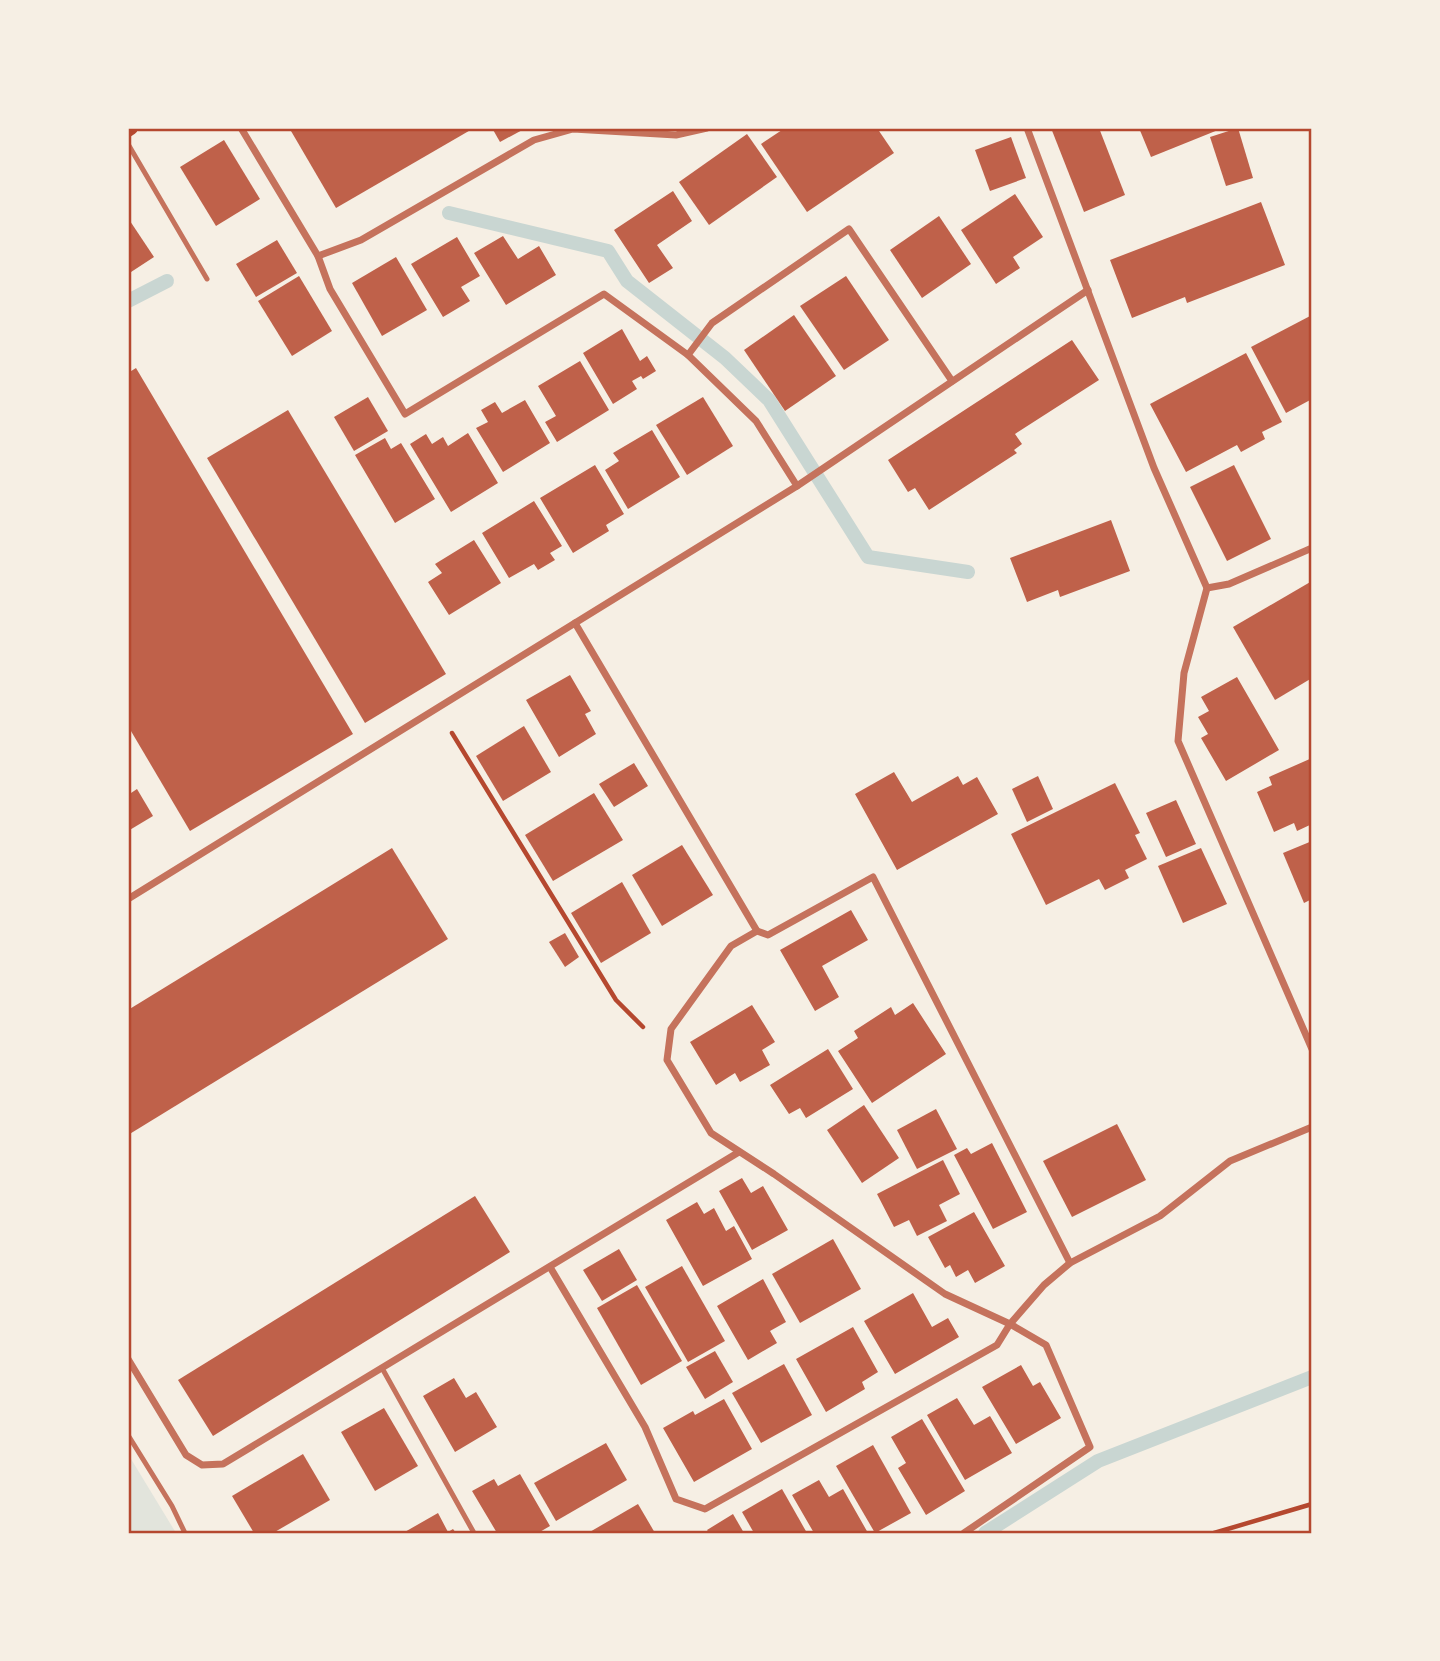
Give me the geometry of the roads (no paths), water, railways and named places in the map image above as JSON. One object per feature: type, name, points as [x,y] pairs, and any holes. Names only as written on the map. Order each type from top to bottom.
[{"type":"street","points":[[241,128],[317,256],[330,289],[405,415],[604,295],[688,355],[756,421],[797,486]]},
{"type":"street","points":[[317,256],[361,240],[534,139],[573,129],[676,135],[707,128]]},
{"type":"street","points":[[1027,128],[1154,468],[1207,588],[1184,673],[1178,741],[1312,1049]]},
{"type":"street","points":[[688,355],[712,323],[849,229],[952,381]]},
{"type":"street","points":[[128,899],[797,486],[1088,290]]},
{"type":"street","points":[[1207,588],[1229,584],[1312,548]]},
{"type":"street","points":[[575,623],[757,930],[768,935],[873,877],[1070,1263]]},
{"type":"street","points":[[757,930],[731,946],[671,1029],[667,1060],[711,1133],[945,1294],[1010,1324],[1046,1345],[1090,1447],[964,1533]]},
{"type":"street","points":[[550,1268],[645,1427],[676,1499],[705,1508],[997,1345],[1010,1324],[1044,1285],[1070,1263],[1160,1216],[1230,1161],[1312,1127]]},
{"type":"street","points":[[128,1360],[186,1455],[202,1465],[223,1464],[739,1152]]},
{"type":"lane","points":[[128,144],[207,279]]},
{"type":"lane","points":[[382,1368],[474,1533]]},
{"type":"lane","points":[[128,1435],[172,1506],[185,1533]]},
{"type":"waterway","points":[[449,213],[608,251],[627,281],[725,358],[769,400],[868,557],[968,572]]},
{"type":"waterway","points":[[128,301],[167,281]]},
{"type":"waterway","points":[[985,1533],[1098,1461],[1312,1377]]}]
